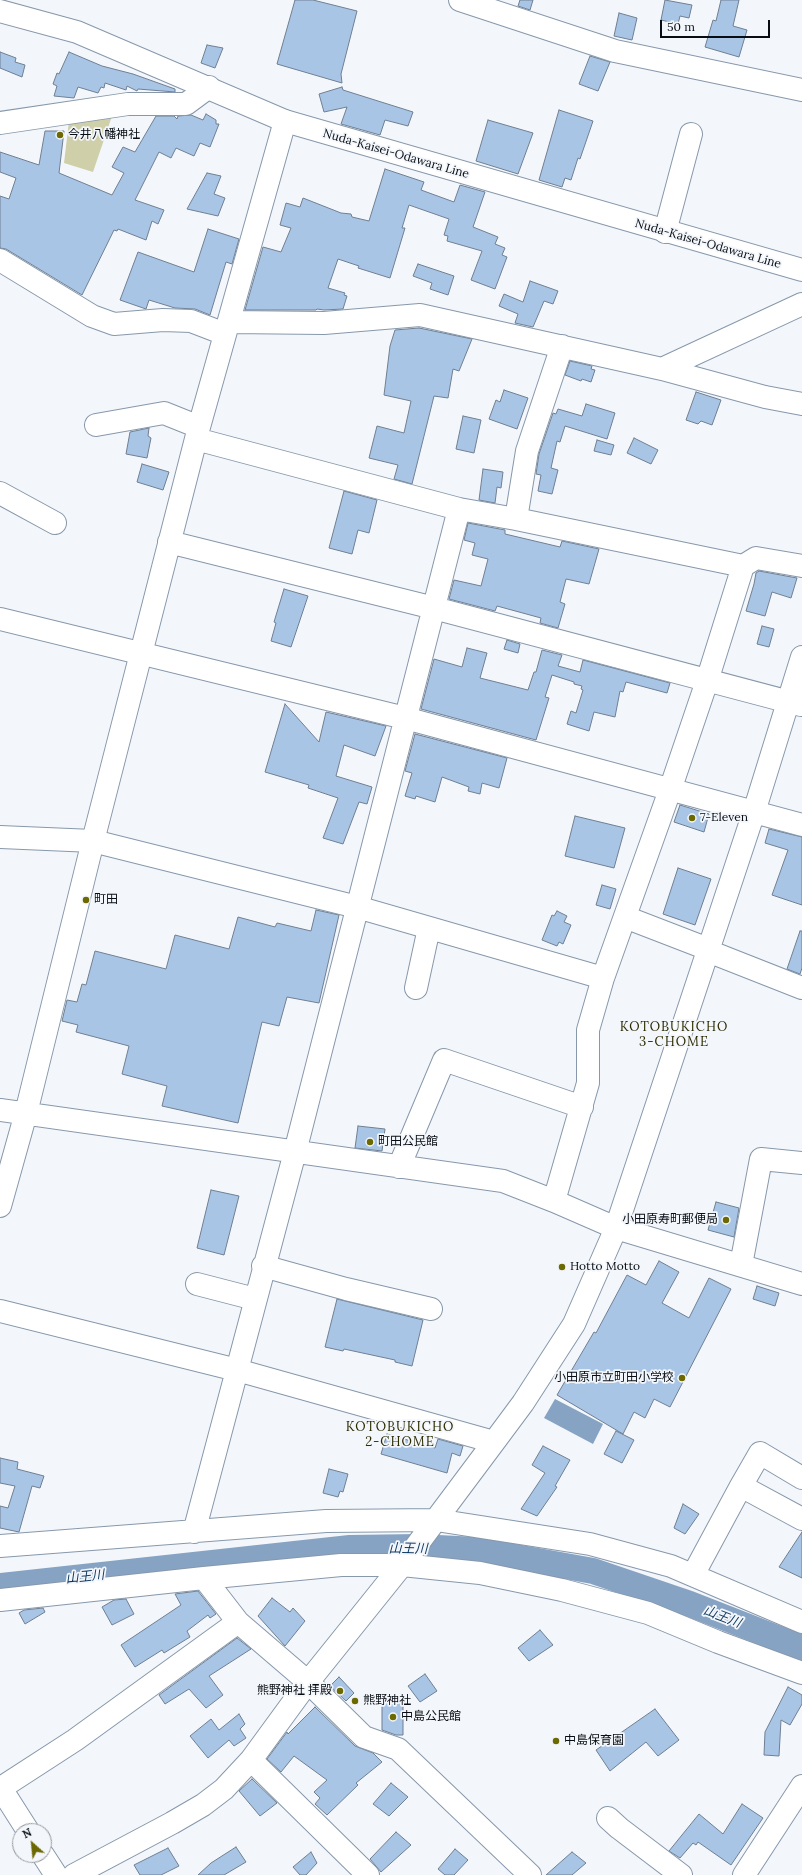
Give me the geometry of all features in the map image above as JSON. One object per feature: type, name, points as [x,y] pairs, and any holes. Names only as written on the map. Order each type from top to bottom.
[{"type":"street","points":[[460,0],[615,51],[802,90]]},
{"type":"street","name":"Nuda-Kaisei-Odawara Line","points":[[0,11],[77,32],[210,87],[285,121],[664,232],[802,270]]},
{"type":"street","points":[[0,123],[128,104],[186,104],[210,87]]},
{"type":"street","points":[[0,1206],[26,1113],[169,542],[285,121]]},
{"type":"street","points":[[664,232],[691,134]]},
{"type":"street","points":[[0,260],[92,316],[114,324],[163,320],[191,321],[227,328],[324,323],[420,315],[662,369],[765,397],[802,404]]},
{"type":"street","points":[[662,369],[802,304]]},
{"type":"street","points":[[516,519],[526,451],[562,346]]},
{"type":"street","points":[[96,425],[164,414],[198,433],[459,509],[516,519],[743,566]]},
{"type":"street","points":[[0,493],[55,523]]},
{"type":"street","points":[[194,1532],[263,1266],[295,1152],[459,509]]},
{"type":"street","points":[[169,542],[434,608],[795,703]]},
{"type":"street","points":[[554,1201],[588,1083],[588,1030],[603,978],[670,790],[707,681],[743,566],[756,558],[802,566]]},
{"type":"street","points":[[0,619],[405,718],[802,825]]},
{"type":"street","points":[[74,1875],[172,1824],[203,1805],[224,1789],[251,1760],[308,1682],[402,1565],[523,1403],[574,1324],[616,1228],[754,812],[795,703],[802,657]]},
{"type":"street","points":[[0,837],[93,841],[357,907],[603,978]]},
{"type":"street","points":[[625,917],[802,988]]},
{"type":"street","points":[[416,988],[429,928]]},
{"type":"street","points":[[399,1167],[444,1060],[582,1107]]},
{"type":"street","points":[[0,1110],[503,1181],[616,1228],[802,1284]]},
{"type":"street","points":[[741,1265],[760,1159],[802,1163]]},
{"type":"street","points":[[263,1266],[346,1289],[430,1309]]},
{"type":"street","points":[[197,1284],[255,1299]]},
{"type":"street","points":[[0,1311],[237,1370],[494,1442]]},
{"type":"street","points":[[693,1575],[760,1453],[802,1478]]},
{"type":"street","points":[[741,1486],[802,1519]]},
{"type":"street","points":[[0,1546],[326,1521],[436,1520],[590,1544],[671,1566],[802,1622]]},
{"type":"street","points":[[0,1600],[341,1565],[402,1565],[480,1573],[562,1590],[613,1603],[648,1613],[718,1642],[802,1673]]},
{"type":"street","points":[[204,1578],[238,1622],[308,1682],[364,1737],[398,1749],[530,1875]]},
{"type":"street","points":[[23,1823],[0,1787],[75,1740],[238,1622]]},
{"type":"street","points":[[251,1760],[368,1875]]},
{"type":"street","points":[[744,1875],[802,1786]]},
{"type":"street","points":[[608,1818],[681,1875]]},
{"type":"street","points":[[48,1863],[56,1875]]},
{"type":"green space","points":[[112,116],[93,172],[64,163],[69,121]]},
{"type":"water","points":[[555,1399],[603,1424],[593,1444],[544,1418]]},
{"type":"building","points":[[295,0],[313,0],[357,11],[341,74],[342,83],[277,64]]},
{"type":"building","points":[[520,0],[533,0],[530,10],[518,6]]},
{"type":"building","points":[[665,0],[692,5],[689,18],[680,16],[678,24],[661,20]]},
{"type":"building","points":[[721,0],[739,0],[733,26],[747,30],[739,57],[705,47],[713,20],[716,21]]},
{"type":"building","points":[[619,13],[637,18],[632,40],[614,36]]},
{"type":"building","points":[[207,45],[223,48],[215,68],[201,63]]},
{"type":"building","points":[[0,52],[16,58],[15,62],[25,65],[22,77],[0,68]]},
{"type":"building","points":[[69,52],[102,66],[133,74],[175,89],[175,92],[138,89],[137,91],[127,86],[126,90],[105,83],[104,88],[101,87],[98,93],[78,87],[74,98],[54,96],[57,86],[53,84],[57,73],[59,74]]},
{"type":"building","points":[[590,56],[610,62],[598,91],[579,84]]},
{"type":"building","points":[[342,87],[343,90],[413,112],[408,126],[385,120],[380,135],[341,124],[347,107],[324,112],[319,94]]},
{"type":"building","points":[[559,110],[593,121],[571,180],[565,178],[562,187],[539,180]]},
{"type":"building","points":[[206,114],[216,120],[216,124],[219,124],[210,147],[200,143],[194,156],[176,148],[171,158],[159,152],[135,200],[164,210],[158,224],[152,221],[146,240],[118,229],[117,231],[114,230],[82,295],[6,249],[0,248],[0,196],[9,199],[16,178],[0,172],[0,152],[39,165],[45,131],[64,131],[59,173],[112,195],[124,173],[112,167],[123,147],[135,152],[156,116],[174,116],[177,119],[178,116],[191,115],[203,120]]},
{"type":"building","points":[[488,120],[533,133],[518,174],[476,161]]},
{"type":"building","points":[[385,169],[424,182],[421,190],[454,202],[460,185],[485,192],[473,227],[498,237],[495,244],[505,248],[502,255],[507,257],[495,289],[471,280],[482,251],[447,241],[448,236],[444,235],[449,219],[409,205],[402,228],[405,228],[390,278],[358,268],[359,266],[338,259],[328,288],[345,293],[344,295],[347,296],[343,309],[245,310],[263,247],[281,252],[291,228],[280,225],[286,203],[300,207],[303,198],[341,213],[351,214],[352,217],[369,221]]},
{"type":"building","points":[[207,173],[221,176],[214,194],[225,198],[218,216],[187,209]]},
{"type":"building","points":[[208,229],[239,239],[232,264],[226,262],[210,315],[195,309],[175,308],[149,300],[146,309],[120,300],[138,252],[194,272]]},
{"type":"building","points":[[418,264],[454,276],[448,295],[430,289],[432,283],[413,276]]},
{"type":"building","points":[[530,281],[558,291],[553,304],[544,301],[533,327],[515,323],[518,314],[499,306],[504,294],[523,302]]},
{"type":"building","points":[[419,328],[472,339],[459,371],[453,369],[448,398],[434,396],[412,484],[394,479],[398,465],[369,458],[377,426],[404,433],[411,401],[384,395],[390,346],[395,330]]},
{"type":"building","points":[[570,361],[592,366],[591,369],[595,370],[591,382],[582,379],[581,381],[565,375]]},
{"type":"building","points":[[504,390],[528,398],[517,429],[489,419],[496,400],[500,402]]},
{"type":"building","points":[[696,392],[721,400],[712,425],[701,421],[698,424],[686,420]]},
{"type":"building","points":[[586,404],[615,413],[607,439],[565,426],[560,442],[557,441],[551,468],[558,470],[552,494],[538,491],[541,475],[536,474],[539,454],[553,413],[556,414],[558,409],[582,416]]},
{"type":"building","points":[[463,416],[481,420],[474,453],[456,449]]},
{"type":"building","points":[[149,428],[148,436],[151,438],[147,458],[126,454],[130,432]]},
{"type":"building","points":[[634,438],[658,450],[651,464],[627,453]]},
{"type":"building","points":[[597,440],[614,445],[611,455],[594,451]]},
{"type":"building","points":[[142,464],[169,472],[163,490],[137,482]]},
{"type":"building","points":[[483,469],[503,472],[501,488],[497,487],[495,503],[479,500]]},
{"type":"building","points":[[344,491],[377,500],[369,533],[358,530],[352,554],[329,548]]},
{"type":"building","points":[[468,523],[505,530],[505,534],[560,547],[562,541],[599,549],[589,584],[566,579],[560,602],[565,604],[558,628],[540,623],[541,618],[497,606],[495,611],[449,599],[454,580],[481,586],[488,559],[472,555],[475,543],[464,540]]},
{"type":"building","points":[[759,571],[797,578],[791,598],[772,592],[765,616],[746,611],[756,573]]},
{"type":"building","points":[[284,589],[308,596],[291,647],[271,641],[276,623],[274,622]]},
{"type":"building","points":[[762,626],[774,629],[769,647],[757,644]]},
{"type":"building","points":[[507,640],[520,644],[518,653],[504,649]]},
{"type":"building","points":[[467,648],[487,653],[480,678],[528,690],[534,672],[536,672],[542,650],[562,655],[558,666],[580,672],[583,660],[670,683],[667,693],[626,682],[623,692],[620,691],[615,717],[594,712],[589,731],[567,724],[571,711],[576,713],[583,690],[581,689],[582,686],[552,675],[545,697],[549,698],[536,740],[421,709],[434,659],[462,667]]},
{"type":"building","points":[[285,704],[319,742],[326,712],[386,726],[375,756],[344,745],[336,776],[372,787],[367,804],[359,802],[343,844],[323,838],[338,798],[308,788],[309,785],[265,772]]},
{"type":"building","points":[[415,734],[507,758],[499,788],[482,783],[480,794],[468,791],[469,787],[442,777],[435,802],[416,796],[415,799],[405,796],[412,773],[405,771]]},
{"type":"building","name":"7-Eleven","points":[[680,805],[709,814],[704,832],[674,822]]},
{"type":"building","points":[[575,816],[625,828],[614,868],[565,856]]},
{"type":"building","points":[[769,829],[802,837],[802,905],[772,895],[788,850],[765,843]]},
{"type":"building","points":[[678,868],[711,879],[695,925],[663,914]]},
{"type":"building","points":[[602,885],[616,889],[610,909],[596,905]]},
{"type":"building","points":[[316,910],[339,915],[319,1003],[287,997],[279,1026],[262,1022],[238,1123],[162,1106],[167,1086],[122,1074],[129,1046],[76,1032],[78,1025],[62,1021],[67,1000],[77,1002],[82,984],[86,985],[95,951],[166,969],[175,935],[229,949],[238,917],[275,927],[277,923],[311,931]]},
{"type":"building","points":[[557,911],[567,916],[564,922],[571,925],[563,944],[559,942],[557,946],[542,940],[552,915],[554,916]]},
{"type":"building","points":[[800,931],[802,931],[802,968],[800,974],[787,969]]},
{"type":"building","name":"町田公民館","points":[[358,1126],[385,1129],[382,1151],[355,1148]]},
{"type":"building","points":[[211,1190],[239,1196],[224,1255],[197,1248]]},
{"type":"building","name":"小田原寿町郵便局","points":[[716,1202],[739,1208],[734,1237],[708,1230]]},
{"type":"building","points":[[659,1261],[679,1272],[662,1303],[689,1318],[709,1278],[731,1289],[670,1407],[654,1399],[645,1418],[634,1412],[623,1434],[557,1395],[594,1332],[596,1333],[627,1275],[646,1285]]},
{"type":"building","points":[[757,1286],[779,1293],[775,1306],[753,1299]]},
{"type":"building","points":[[337,1299],[423,1320],[412,1366],[395,1362],[395,1360],[344,1349],[343,1351],[325,1347]]},
{"type":"building","points":[[616,1431],[634,1440],[622,1463],[604,1454]]},
{"type":"building","points":[[387,1434],[435,1448],[438,1439],[463,1446],[460,1456],[452,1453],[447,1473],[381,1454]]},
{"type":"building","points":[[543,1446],[570,1460],[555,1486],[557,1487],[537,1516],[521,1509],[545,1473],[532,1465]]},
{"type":"building","points":[[0,1458],[18,1462],[17,1469],[44,1476],[40,1488],[32,1486],[19,1532],[0,1528],[0,1506],[8,1508],[15,1486],[0,1483]]},
{"type":"building","points":[[329,1469],[348,1474],[343,1492],[340,1491],[338,1497],[323,1493]]},
{"type":"building","points":[[683,1504],[699,1514],[685,1534],[674,1528]]},
{"type":"building","points":[[802,1532],[802,1578],[779,1567]]},
{"type":"building","points":[[198,1591],[216,1614],[210,1618],[208,1615],[187,1631],[190,1637],[164,1653],[162,1650],[135,1667],[121,1645],[181,1605],[175,1594]]},
{"type":"building","points":[[272,1598],[290,1612],[293,1608],[305,1621],[285,1646],[258,1616]]},
{"type":"building","points":[[126,1599],[134,1614],[112,1625],[102,1607],[114,1600]]},
{"type":"building","points":[[43,1608],[45,1612],[25,1624],[19,1613],[24,1610]]},
{"type":"building","points":[[540,1630],[553,1645],[529,1661],[518,1648]]},
{"type":"building","points":[[237,1638],[251,1649],[209,1676],[223,1695],[206,1708],[189,1689],[165,1704],[159,1695]]},
{"type":"building","points":[[425,1674],[437,1691],[420,1702],[408,1686]]},
{"type":"building","name":"熊野神社 拝殿","points":[[339,1677],[354,1693],[346,1701],[330,1686]]},
{"type":"building","points":[[788,1687],[802,1695],[802,1704],[790,1725],[781,1720],[779,1756],[764,1755],[765,1732]]},
{"type":"building","name":"中島公民館","points":[[382,1700],[403,1700],[403,1735],[396,1735],[382,1730]]},
{"type":"building","points":[[315,1707],[355,1746],[373,1753],[382,1762],[356,1783],[358,1785],[327,1815],[315,1804],[320,1798],[314,1792],[327,1780],[294,1756],[281,1772],[267,1759],[287,1732],[288,1734]]},
{"type":"building","points":[[655,1709],[679,1740],[658,1756],[646,1742],[610,1771],[596,1750]]},
{"type":"building","points":[[239,1714],[245,1724],[240,1729],[246,1738],[234,1746],[229,1740],[208,1758],[190,1736],[211,1719],[219,1730]]},
{"type":"building","points":[[252,1779],[277,1803],[260,1816],[239,1791]]},
{"type":"building","points":[[391,1783],[408,1797],[389,1816],[373,1804]]},
{"type":"building","points":[[742,1804],[763,1818],[731,1865],[698,1842],[696,1845],[693,1843],[680,1858],[669,1851],[699,1814],[723,1834]]},
{"type":"building","points":[[396,1832],[411,1845],[381,1872],[370,1859]]},
{"type":"building","points":[[236,1847],[246,1862],[224,1875],[198,1875],[211,1863]]},
{"type":"building","points":[[168,1848],[179,1866],[161,1875],[140,1875],[134,1865]]},
{"type":"building","points":[[455,1849],[468,1860],[454,1875],[445,1875],[438,1869]]},
{"type":"building","points":[[311,1852],[317,1863],[306,1875],[300,1875],[293,1867]]},
{"type":"building","points":[[572,1852],[586,1863],[572,1875],[546,1875]]},
{"type":"waterway","name":"山王川","points":[[0,1586],[350,1548],[418,1547],[477,1550],[593,1571],[690,1604],[802,1648]]},
{"type":"place","name":"今井八幡神社","points":[[60,135]]},
{"type":"place","name":"7-Eleven","points":[[692,818]]},
{"type":"place","name":"町田","points":[[86,900]]},
{"type":"place","name":"町田公民館","points":[[370,1142]]},
{"type":"place","name":"小田原寿町郵便局","points":[[726,1220]]},
{"type":"place","name":"Hotto Motto","points":[[562,1267]]},
{"type":"place","name":"小田原市立町田小学校","points":[[682,1378]]},
{"type":"place","name":"熊野神社 拝殿","points":[[340,1691]]},
{"type":"place","name":"熊野神社","points":[[355,1701]]},
{"type":"place","name":"中島公民館","points":[[393,1717]]},
{"type":"place","name":"中島保育園","points":[[556,1741]]},
{"type":"district","name":"KOTOBUKICHO 3-CHOME","points":[[674,1034]]},
{"type":"district","name":"KOTOBUKICHO 2-CHOME","points":[[400,1434]]}]
